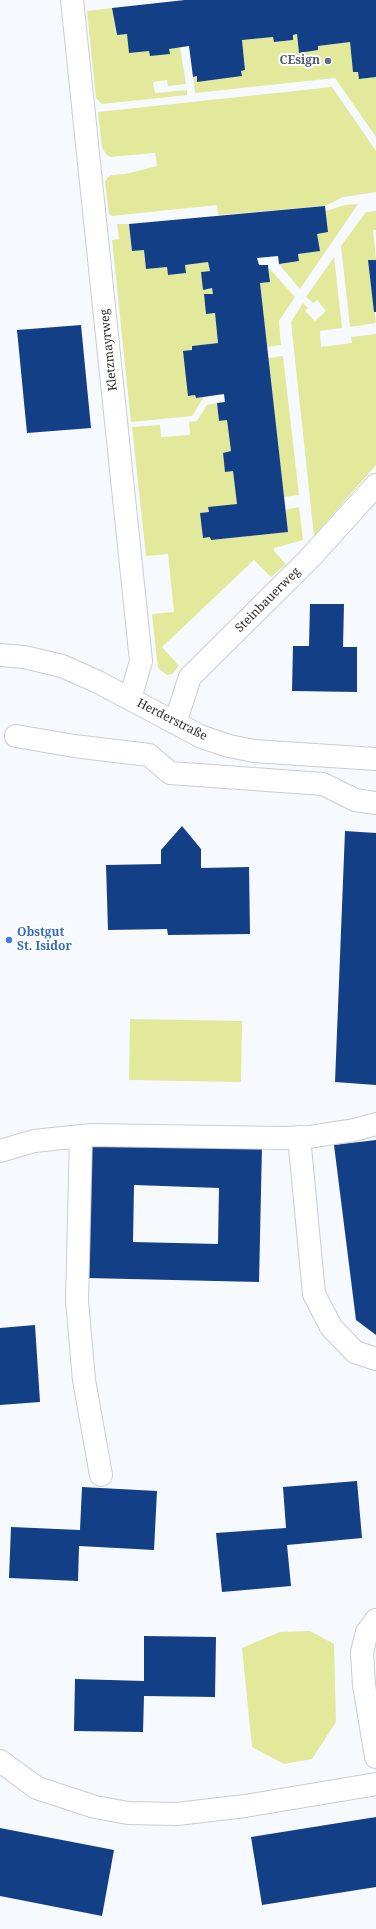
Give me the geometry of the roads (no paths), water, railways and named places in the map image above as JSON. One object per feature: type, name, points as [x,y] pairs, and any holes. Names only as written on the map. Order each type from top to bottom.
[{"type":"street","name":"Kletzmayrweg","points":[[72,0],[142,661],[130,699]]},
{"type":"street","name":"Steinbauerweg","points":[[175,723],[190,677],[310,558],[376,485]]},
{"type":"street","name":"Herderstraße","points":[[0,655],[24,657],[62,666],[130,699],[202,737],[229,746],[254,751],[376,759]]},
{"type":"street","points":[[16,736],[74,746],[149,755],[170,773],[323,784],[355,800],[376,803]]},
{"type":"street","points":[[0,1151],[34,1141],[81,1136],[300,1137],[354,1130],[376,1124]]},
{"type":"street","points":[[81,1136],[77,1300],[84,1380],[101,1475]]},
{"type":"street","points":[[300,1137],[314,1294],[331,1327],[355,1352],[376,1358]]},
{"type":"street","points":[[376,1620],[366,1632],[362,1652],[364,1685],[376,1757]]},
{"type":"street","points":[[0,1761],[37,1788],[95,1808],[128,1813],[177,1814],[245,1806],[376,1784]]},
{"type":"place","name":"CEsign","points":[[328,61]]},
{"type":"place","name":"Obstgut St. Isidor","points":[[9,940]]}]
